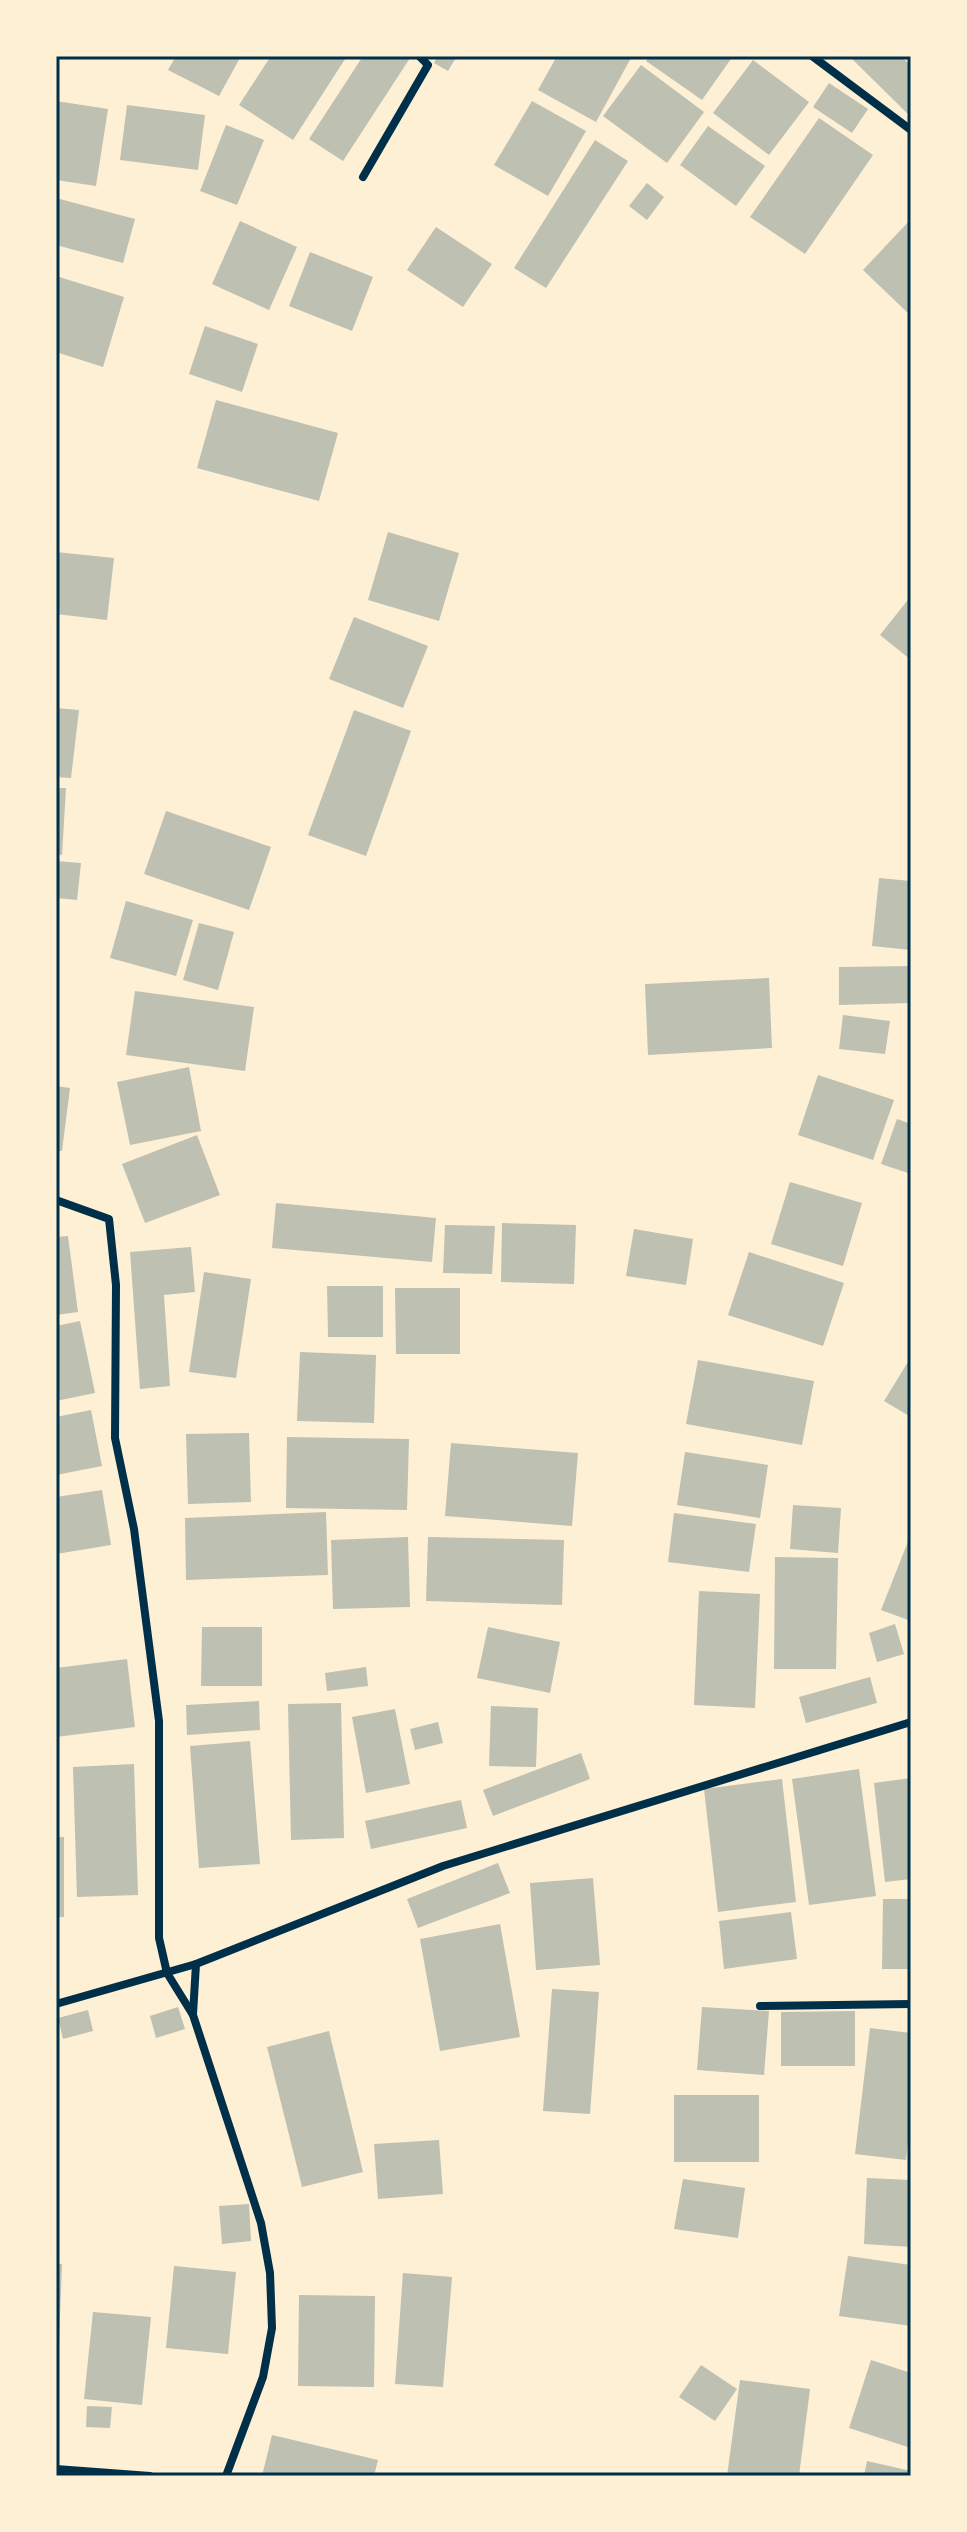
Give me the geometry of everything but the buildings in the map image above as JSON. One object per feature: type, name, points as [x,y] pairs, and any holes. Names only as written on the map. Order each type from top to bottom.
[{"type":"street","points":[[363,177],[428,65],[419,56]]},
{"type":"street","points":[[812,56],[911,130]]},
{"type":"street","points":[[56,1200],[109,1219],[116,1285],[115,1438],[134,1529],[159,1721],[159,1938],[167,1973],[193,2015],[261,2223],[270,2273],[272,2328],[263,2377],[226,2476]]},
{"type":"street","points":[[56,2004],[196,1964],[443,1866],[911,1722]]},
{"type":"street","points":[[193,2015],[196,1964]]},
{"type":"street","points":[[760,2006],[911,2004]]},
{"type":"street","points":[[56,2469],[150,2476]]}]
